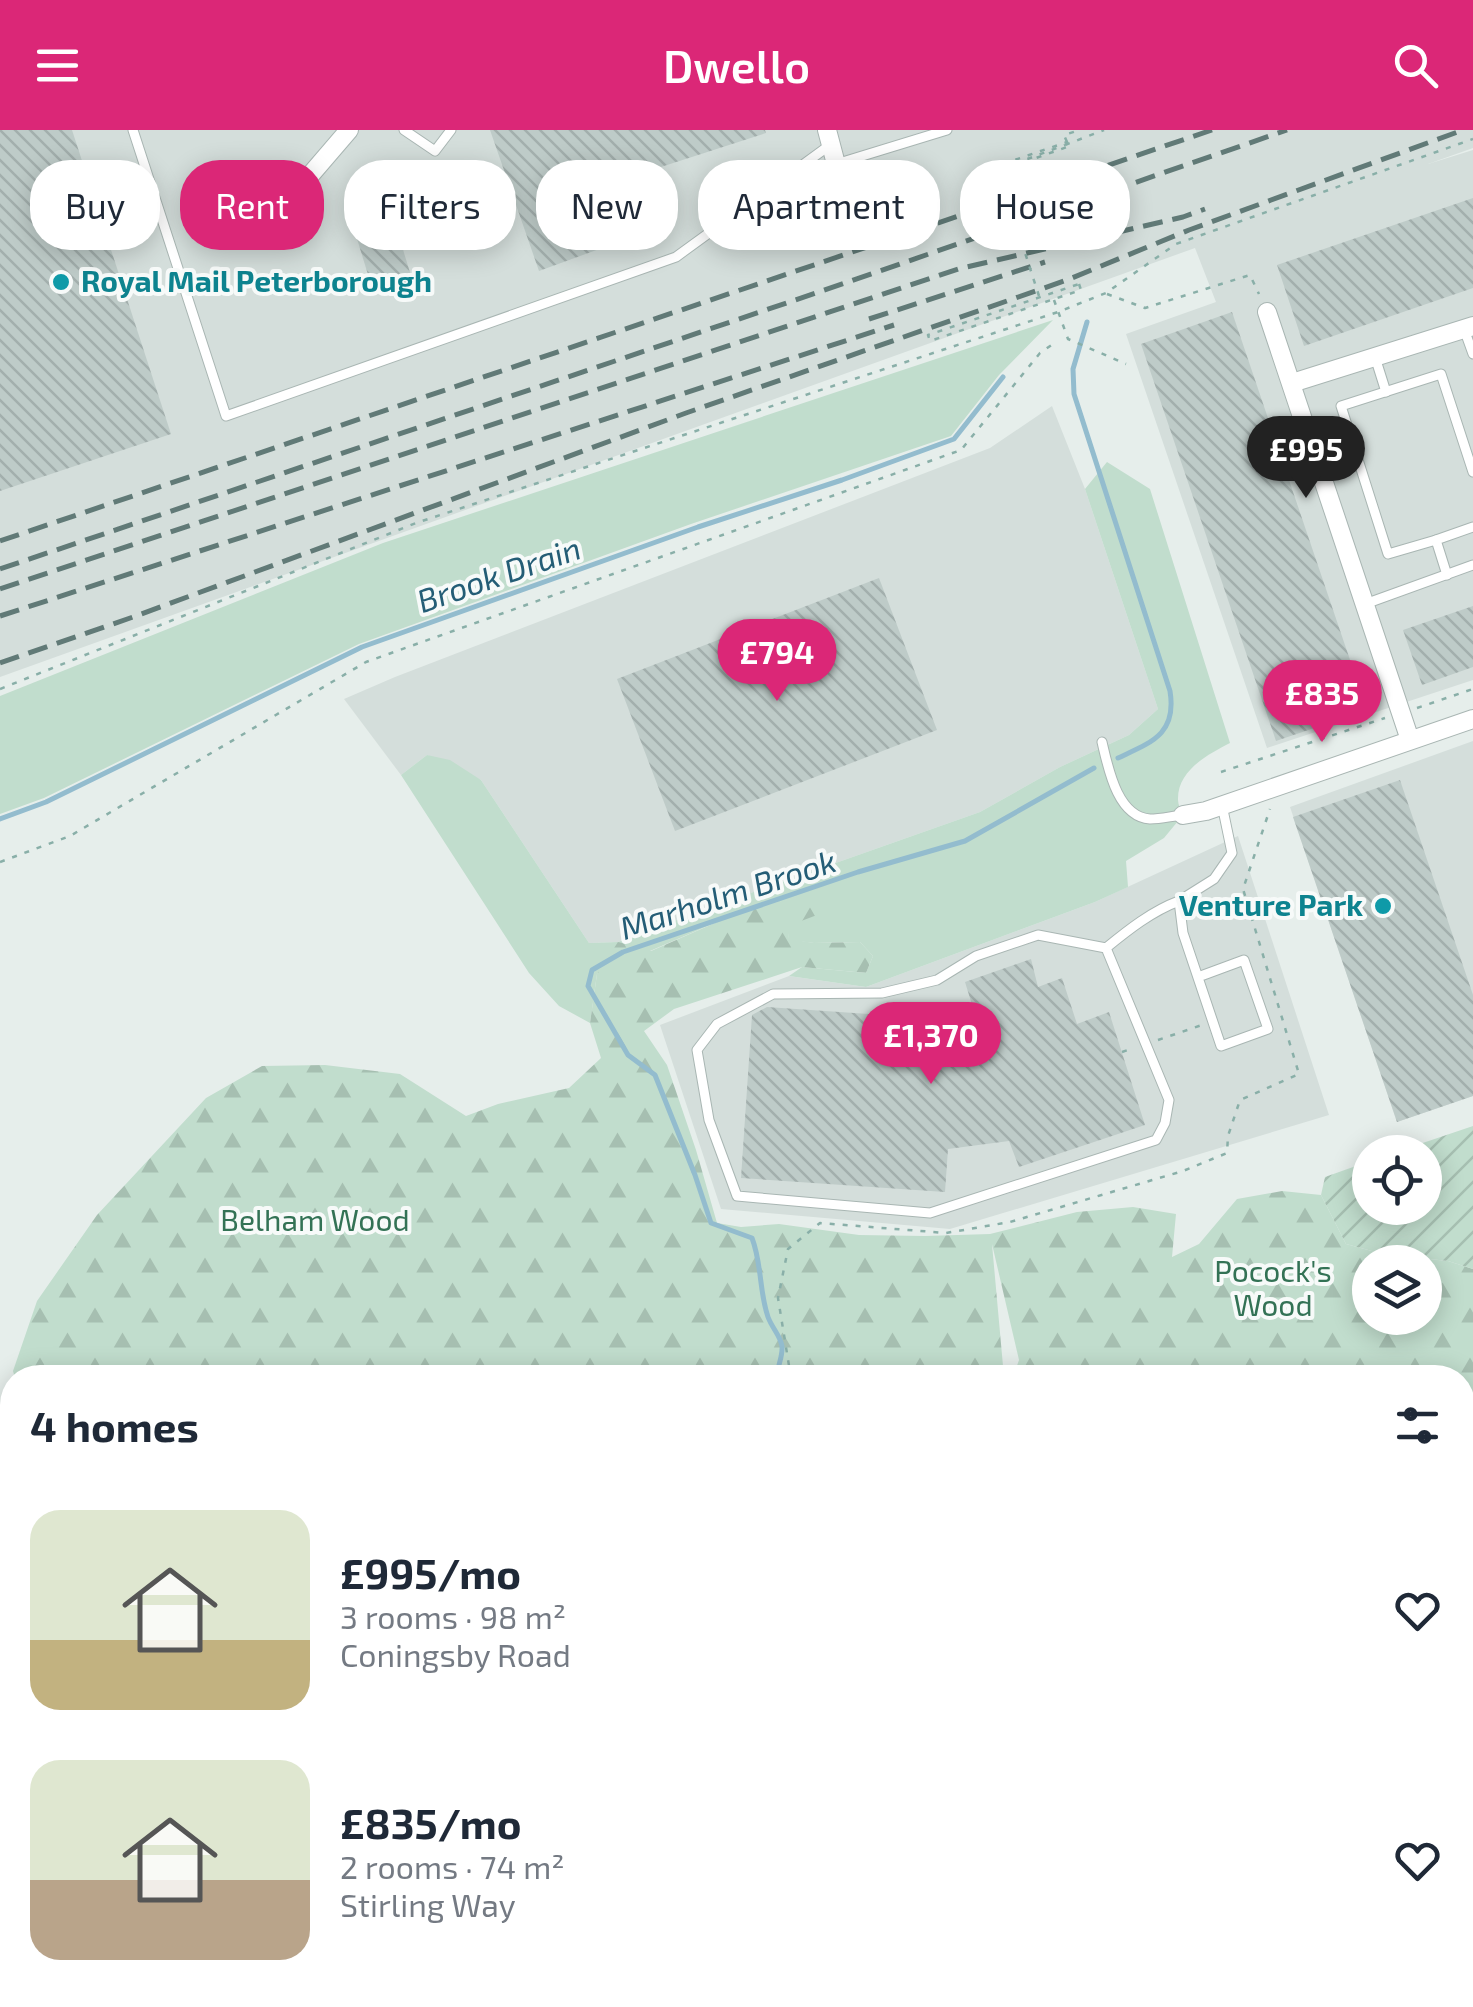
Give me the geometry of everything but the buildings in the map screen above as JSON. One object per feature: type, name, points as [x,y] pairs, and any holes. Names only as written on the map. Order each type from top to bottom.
[{"type":"street","points":[[323,160],[349,130]]},
{"type":"street","points":[[1267,312],[1410,740]]},
{"type":"street","points":[[1292,384],[1469,327]]},
{"type":"street","points":[[1182,815],[1222,805],[1473,718]]},
{"type":"lane","points":[[133,130],[226,416],[676,258],[831,146],[948,130]]},
{"type":"lane","points":[[404,130],[436,150],[451,130]]},
{"type":"lane","points":[[1469,327],[1473,354]]},
{"type":"lane","points":[[1374,357],[1386,392]]},
{"type":"lane","points":[[1473,472],[1441,374],[1341,406],[1388,554],[1473,527]]},
{"type":"lane","points":[[1436,540],[1446,575]]},
{"type":"lane","points":[[1365,604],[1473,566]]},
{"type":"lane","points":[[1102,742],[1112,782],[1128,807],[1146,819],[1182,815]]},
{"type":"lane","points":[[1106,948],[1168,1100],[1165,1123],[1156,1140],[930,1213],[737,1196],[709,1120],[697,1050],[717,1024],[773,994],[882,993],[937,980],[976,956],[1038,935],[1106,948],[1164,906],[1214,879],[1232,853],[1222,805]]},
{"type":"lane","points":[[1179,901],[1184,934],[1198,977],[1221,1046],[1268,1028],[1244,960],[1198,977]]},
{"type":"path","points":[[1067,144],[1052,152],[1018,164],[1002,170],[1000,166],[1066,143],[1068,148],[1004,171],[1002,167],[1067,144],[1104,130]]},
{"type":"path","points":[[1067,144],[1064,136],[1078,131]]},
{"type":"path","points":[[0,689],[416,524],[1058,312],[1106,293],[1176,244],[1473,139]]},
{"type":"path","points":[[1039,296],[997,166],[1067,144]]},
{"type":"path","points":[[1106,293],[1145,308],[1250,275],[1267,312]]},
{"type":"path","points":[[1079,284],[1081,290],[1054,299],[930,341],[928,335],[1079,284]]},
{"type":"path","points":[[1054,299],[1068,339],[1126,364]]},
{"type":"path","points":[[0,862],[70,836],[366,662],[960,450],[1040,353],[1053,344]]},
{"type":"path","points":[[1435,702],[1473,689]]},
{"type":"path","points":[[1220,772],[1383,718]]},
{"type":"path","points":[[790,1365],[778,1298],[788,1249],[820,1223],[946,1233],[1010,1222],[1167,1176],[1227,1153],[1228,1136],[1240,1100],[1299,1074],[1243,889],[1268,819],[1274,787]]},
{"type":"path","points":[[1122,1052],[1213,1022]]},
{"type":"shaded area","points":[[0,130],[1473,130],[1473,148],[1428,164],[1473,150],[1473,680],[1267,748],[1126,334],[1216,302],[1195,248],[0,677]]},
{"type":"shaded area","points":[[1052,406],[1085,489],[1158,709],[1129,735],[1060,767],[980,812],[618,942],[589,943],[481,780],[427,755],[401,775],[344,699],[990,448]]},
{"type":"shaded area","name":"Venture Park","points":[[1473,741],[1473,1096],[1397,1122],[1290,807]]},
{"type":"shaded area","points":[[1238,836],[1329,1115],[950,1229],[721,1209],[660,1025],[789,976],[866,987],[1095,902]]},
{"type":"green space","points":[[1053,320],[999,375],[951,436],[691,524],[359,644],[44,798],[0,814],[0,696],[383,543]]},
{"type":"green space","points":[[1107,462],[1150,489],[1230,743],[1188,772],[1179,789],[1183,815],[1164,838],[1126,861],[1128,887],[1095,902],[866,987],[789,976],[802,967],[866,973],[873,956],[860,942],[789,940],[787,926],[815,895],[749,908],[597,974],[590,1023],[559,1006],[529,973],[401,775],[427,755],[450,760],[481,780],[589,943],[618,942],[980,812],[1060,767],[1129,735],[1158,709],[1085,489]]},
{"type":"green space","name":"Belham Wood","points":[[815,894],[817,915],[788,926],[789,939],[860,942],[873,956],[866,973],[802,967],[674,1009],[644,1031],[667,1065],[717,1223],[741,1227],[779,1224],[859,1235],[990,1234],[1077,1212],[1133,1207],[1176,1214],[1172,1257],[1199,1244],[1237,1199],[1282,1191],[1321,1195],[1346,1244],[1352,1246],[1352,1335],[1442,1335],[1442,1260],[1448,1261],[1473,1269],[1473,1365],[1017,1365],[992,1244],[1003,1365],[15,1365],[37,1301],[97,1215],[206,1098],[262,1066],[325,1065],[400,1074],[466,1116],[498,1104],[569,1088],[601,1058],[590,1023],[597,974],[618,942],[651,951],[749,908]]},
{"type":"green space","points":[[1473,1126],[1473,1269],[1442,1260],[1442,1245],[1346,1244],[1321,1195],[1325,1177],[1352,1167],[1352,1225],[1442,1225],[1442,1136]]},
{"type":"waterway","name":"Marholm Brook","points":[[1087,322],[1073,369],[1074,394],[1170,691],[1166,727],[1151,741],[1118,758]]},
{"type":"waterway","name":"Brook Drain","points":[[0,819],[46,802],[362,647],[954,439],[1003,377]]},
{"type":"waterway","name":"Marholm Brook","points":[[780,1365],[782,1346],[765,1307],[752,1238],[711,1223],[655,1075],[628,1055],[588,986],[592,970],[623,952],[858,872],[965,841],[1094,768]]},
{"type":"railway","points":[[0,541],[1212,130]]},
{"type":"railway","points":[[0,569],[1287,130]]},
{"type":"railway","points":[[0,663],[686,413],[1067,280],[1189,230],[1463,130]]},
{"type":"railway","points":[[0,589],[958,269],[1205,209]]},
{"type":"railway","points":[[869,319],[1045,262]]},
{"type":"railway","points":[[0,616],[894,325]]},
{"type":"place","name":"Royal Mail Peterborough","points":[[61,282]]},
{"type":"place","name":"Venture Park","points":[[1383,906]]},
{"type":"park label","name":"Pocock's Wood","points":[[1273,1289]]}]
